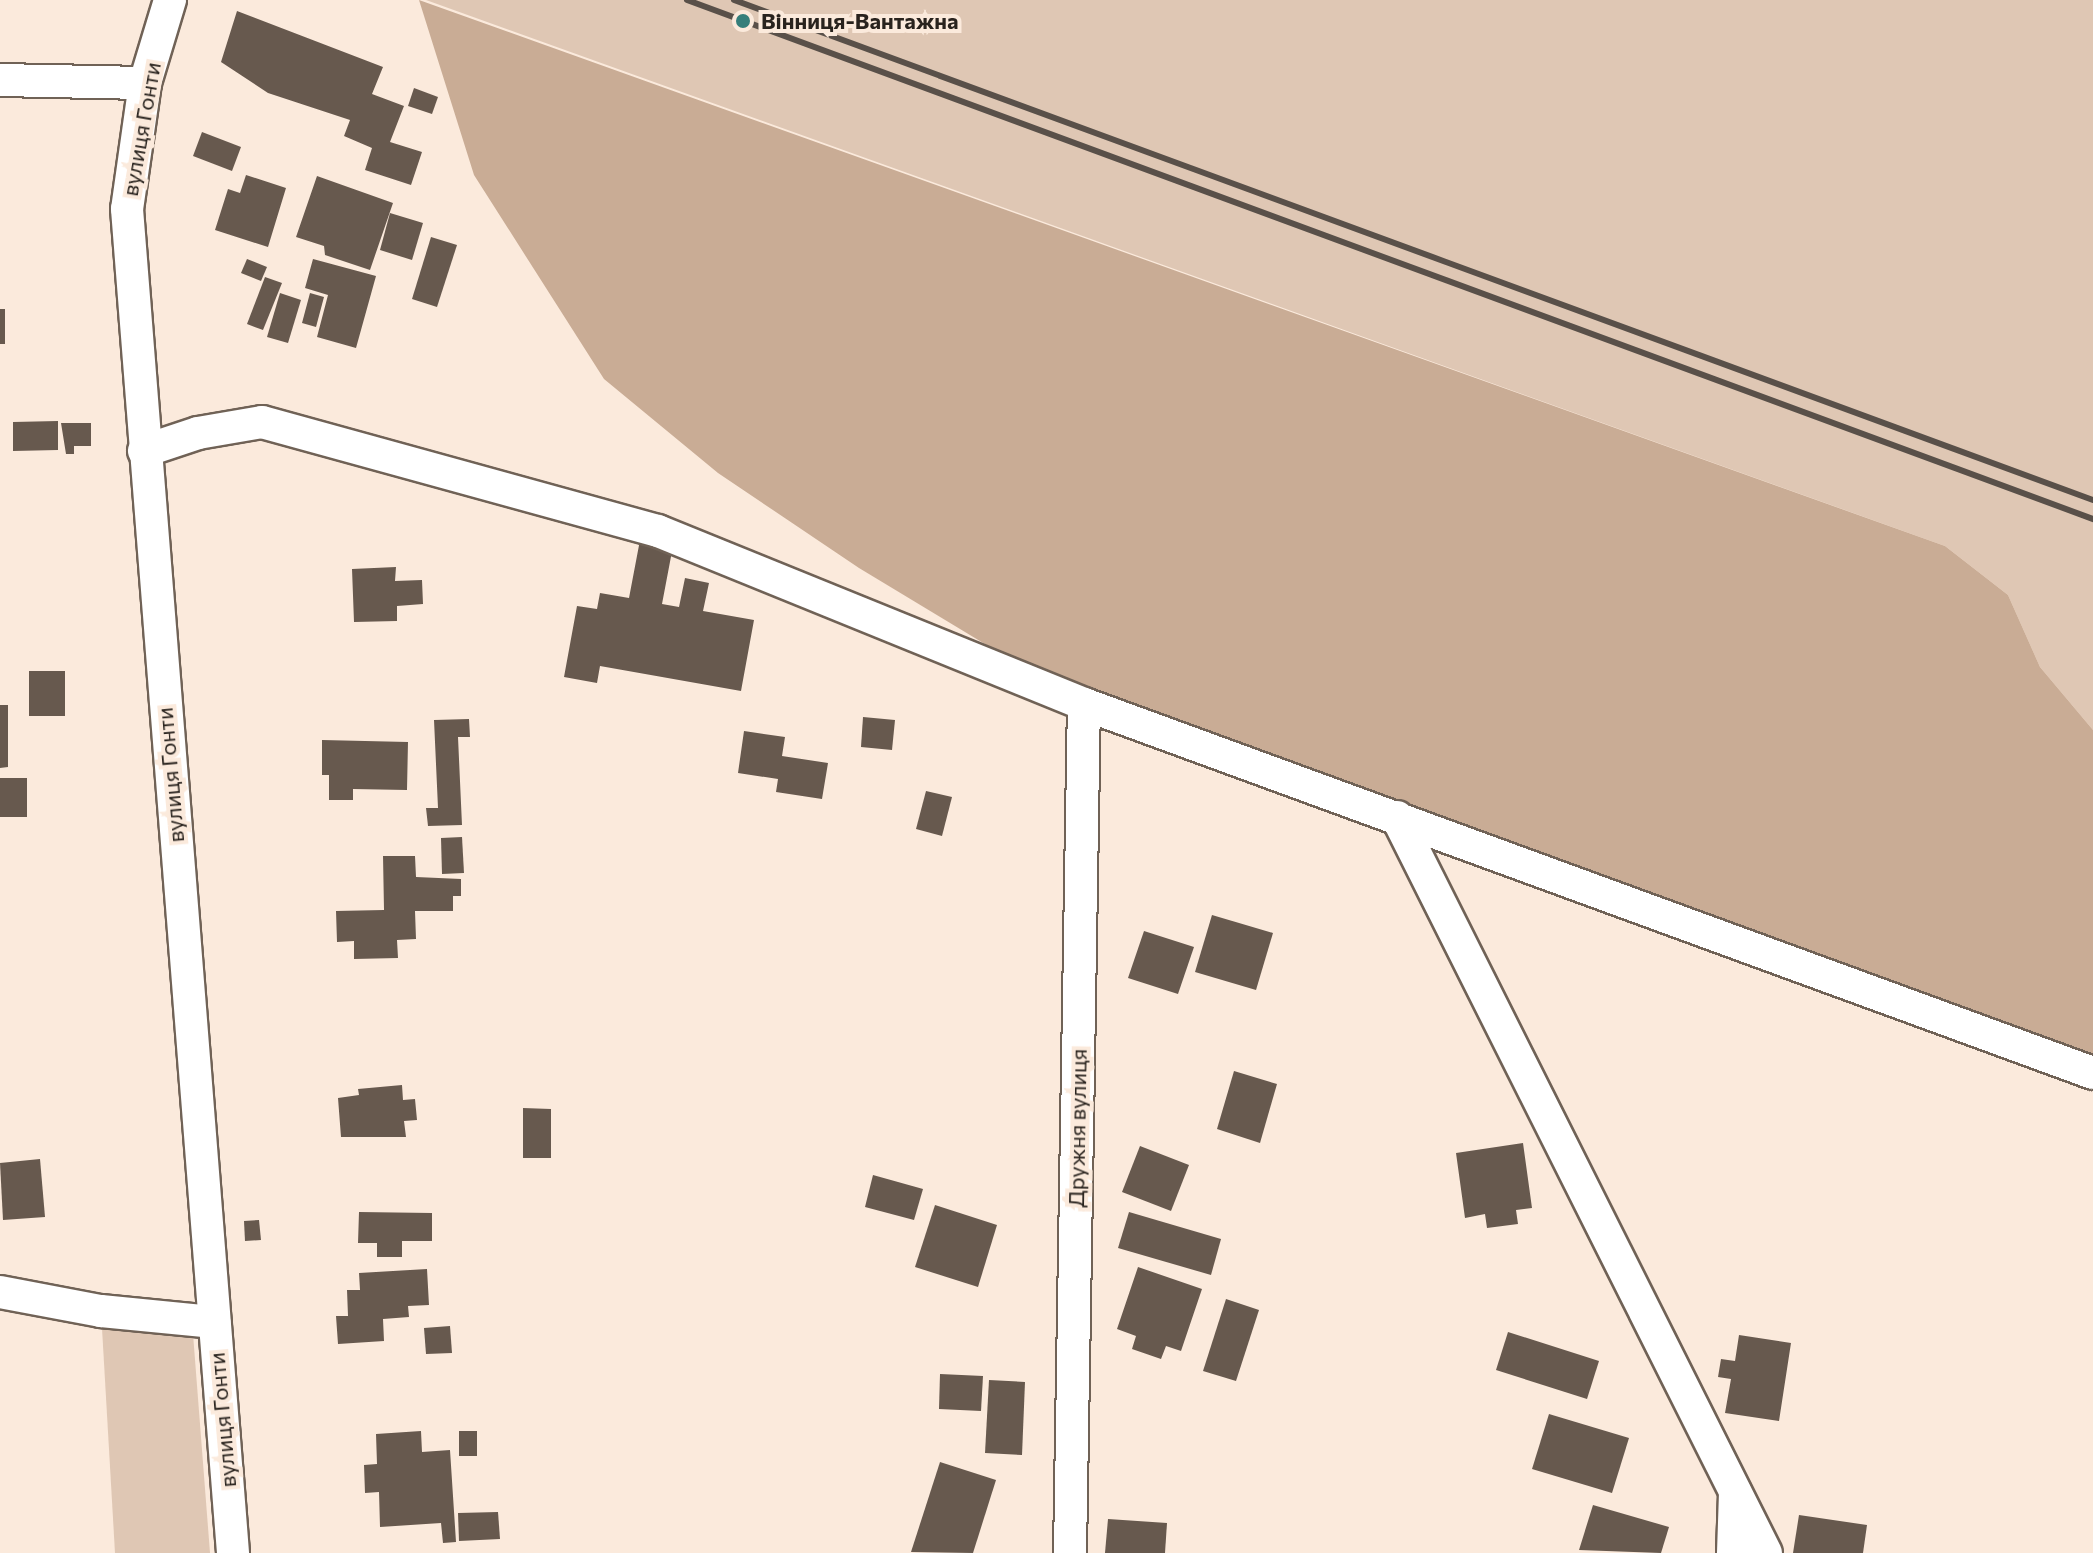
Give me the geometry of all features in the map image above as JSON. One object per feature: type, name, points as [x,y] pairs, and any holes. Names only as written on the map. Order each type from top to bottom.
[{"type":"street","name":"вулиця Гонти","points":[[170,0],[145,83],[127,209],[233,1553]]},
{"type":"street","points":[[0,80],[145,83]]},
{"type":"street","points":[[144,451],[198,433],[262,422],[336,439],[658,531],[1084,704],[2093,1073]]},
{"type":"street","name":"Дружня вулиця","points":[[1070,1553],[1084,704]]},
{"type":"street","points":[[1397,817],[1766,1553]]},
{"type":"street","points":[[0,1292],[101,1311],[214,1322]]},
{"type":"street","points":[[1733,1553],[1735,1487]]},
{"type":"shaded area","points":[[419,0],[1945,546],[2008,595],[2040,667],[2093,730],[2093,1073],[1084,704],[859,568],[718,473],[604,379],[474,175]]},
{"type":"shaded area","points":[[426,0],[2093,0],[2093,730],[2040,667],[2008,595],[1945,546]]},
{"type":"shaded area","points":[[101,1311],[192,1321],[210,1553],[115,1553]]},
{"type":"building","points":[[237,11],[383,67],[372,94],[404,106],[390,142],[422,152],[411,185],[365,170],[372,148],[344,136],[350,120],[268,93],[221,62]]},
{"type":"building","points":[[414,88],[438,97],[432,114],[408,106]]},
{"type":"building","points":[[202,132],[241,147],[232,171],[193,156]]},
{"type":"building","points":[[246,175],[286,188],[268,247],[215,230],[228,189],[240,193]]},
{"type":"building","points":[[317,176],[393,203],[370,270],[325,255],[324,246],[296,237]]},
{"type":"building","points":[[390,213],[423,223],[412,260],[380,250]]},
{"type":"building","points":[[431,237],[457,245],[437,307],[412,299]]},
{"type":"building","points":[[247,259],[267,267],[261,281],[241,273]]},
{"type":"building","points":[[313,259],[376,276],[356,348],[317,337],[328,295],[305,288]]},
{"type":"building","points":[[265,277],[282,283],[263,330],[247,324]]},
{"type":"building","points":[[280,293],[301,300],[288,343],[267,337]]},
{"type":"building","points":[[310,293],[324,297],[316,327],[302,323]]},
{"type":"building","points":[[0,309],[5,309],[5,344],[0,344]]},
{"type":"building","points":[[58,421],[58,450],[13,451],[13,422]]},
{"type":"building","points":[[61,423],[91,423],[91,446],[74,446],[74,454],[66,454]]},
{"type":"building","points":[[640,540],[673,546],[662,604],[679,607],[685,578],[709,583],[703,611],[754,620],[741,691],[600,666],[597,683],[564,677],[577,606],[597,609],[600,593],[629,598]]},
{"type":"building","points":[[396,567],[395,581],[422,580],[423,604],[397,606],[397,621],[354,622],[352,569]]},
{"type":"building","points":[[29,671],[65,671],[65,716],[29,716]]},
{"type":"building","points":[[0,705],[8,705],[8,767],[0,768]]},
{"type":"building","points":[[863,717],[895,720],[892,750],[861,747]]},
{"type":"building","points":[[469,719],[470,737],[458,737],[462,825],[428,826],[426,808],[438,808],[434,720]]},
{"type":"building","points":[[744,731],[785,737],[782,756],[828,763],[822,799],[776,792],[778,779],[738,773]]},
{"type":"building","points":[[322,740],[408,742],[407,790],[353,789],[353,800],[329,800],[329,775],[322,775]]},
{"type":"building","points":[[0,778],[27,778],[27,817],[0,817]]},
{"type":"building","points":[[926,791],[952,797],[942,836],[916,829]]},
{"type":"building","points":[[462,837],[464,873],[442,874],[441,838]]},
{"type":"building","points":[[383,856],[415,856],[416,877],[461,879],[461,896],[453,896],[453,911],[415,911],[416,939],[397,940],[398,958],[354,959],[354,941],[337,942],[336,911],[384,910]]},
{"type":"building","points":[[1212,915],[1273,933],[1256,990],[1195,972]]},
{"type":"building","points":[[1144,931],[1194,947],[1178,994],[1128,978]]},
{"type":"building","points":[[1234,1071],[1277,1084],[1260,1143],[1217,1129]]},
{"type":"building","points":[[402,1085],[403,1100],[415,1099],[417,1120],[404,1121],[406,1137],[341,1137],[338,1098],[359,1095],[358,1089]]},
{"type":"building","points":[[523,1108],[551,1109],[551,1158],[523,1158]]},
{"type":"building","points":[[1523,1143],[1532,1208],[1516,1210],[1518,1224],[1487,1228],[1485,1214],[1465,1218],[1456,1153]]},
{"type":"building","points":[[1140,1146],[1189,1165],[1171,1211],[1122,1192]]},
{"type":"building","points":[[40,1159],[45,1217],[3,1220],[0,1163]]},
{"type":"building","points":[[873,1175],[923,1189],[914,1220],[865,1207]]},
{"type":"building","points":[[935,1205],[997,1225],[978,1287],[915,1267]]},
{"type":"building","points":[[359,1212],[432,1213],[432,1241],[402,1241],[402,1257],[377,1257],[377,1243],[358,1243]]},
{"type":"building","points":[[1129,1212],[1221,1239],[1211,1275],[1118,1248]]},
{"type":"building","points":[[259,1220],[261,1240],[245,1241],[244,1221]]},
{"type":"building","points":[[1138,1267],[1202,1289],[1181,1351],[1166,1346],[1161,1359],[1132,1349],[1136,1336],[1117,1329]]},
{"type":"building","points":[[427,1269],[429,1305],[408,1306],[409,1317],[383,1319],[384,1341],[338,1344],[336,1316],[348,1316],[347,1290],[360,1290],[359,1273]]},
{"type":"building","points":[[1226,1299],[1259,1310],[1236,1381],[1203,1371]]},
{"type":"building","points":[[450,1326],[452,1353],[426,1354],[424,1328]]},
{"type":"building","points":[[1508,1332],[1599,1361],[1587,1399],[1496,1370]]},
{"type":"building","points":[[1739,1335],[1791,1343],[1779,1421],[1725,1413],[1731,1379],[1718,1377],[1721,1359],[1735,1361]]},
{"type":"building","points":[[940,1374],[983,1376],[981,1411],[939,1409]]},
{"type":"building","points":[[989,1380],[1025,1382],[1022,1455],[985,1453]]},
{"type":"building","points":[[1549,1414],[1629,1438],[1612,1493],[1532,1469]]},
{"type":"building","points":[[421,1431],[422,1452],[450,1450],[456,1542],[443,1543],[441,1523],[380,1527],[379,1492],[365,1493],[364,1465],[377,1464],[376,1434]]},
{"type":"building","points":[[459,1431],[477,1431],[477,1456],[459,1456]]},
{"type":"building","points":[[940,1462],[996,1480],[973,1553],[911,1552]]},
{"type":"building","points":[[1593,1505],[1669,1527],[1661,1553],[1579,1550]]},
{"type":"building","points":[[498,1512],[500,1539],[459,1541],[458,1513]]},
{"type":"building","points":[[1799,1515],[1867,1525],[1863,1553],[1793,1553]]},
{"type":"building","points":[[1108,1519],[1167,1523],[1165,1553],[1105,1553]]},
{"type":"railway","points":[[687,0],[2093,519]]},
{"type":"railway","points":[[734,0],[2093,500]]},
{"type":"place","name":"Вінниця-Вантажна","points":[[743,21]]}]
